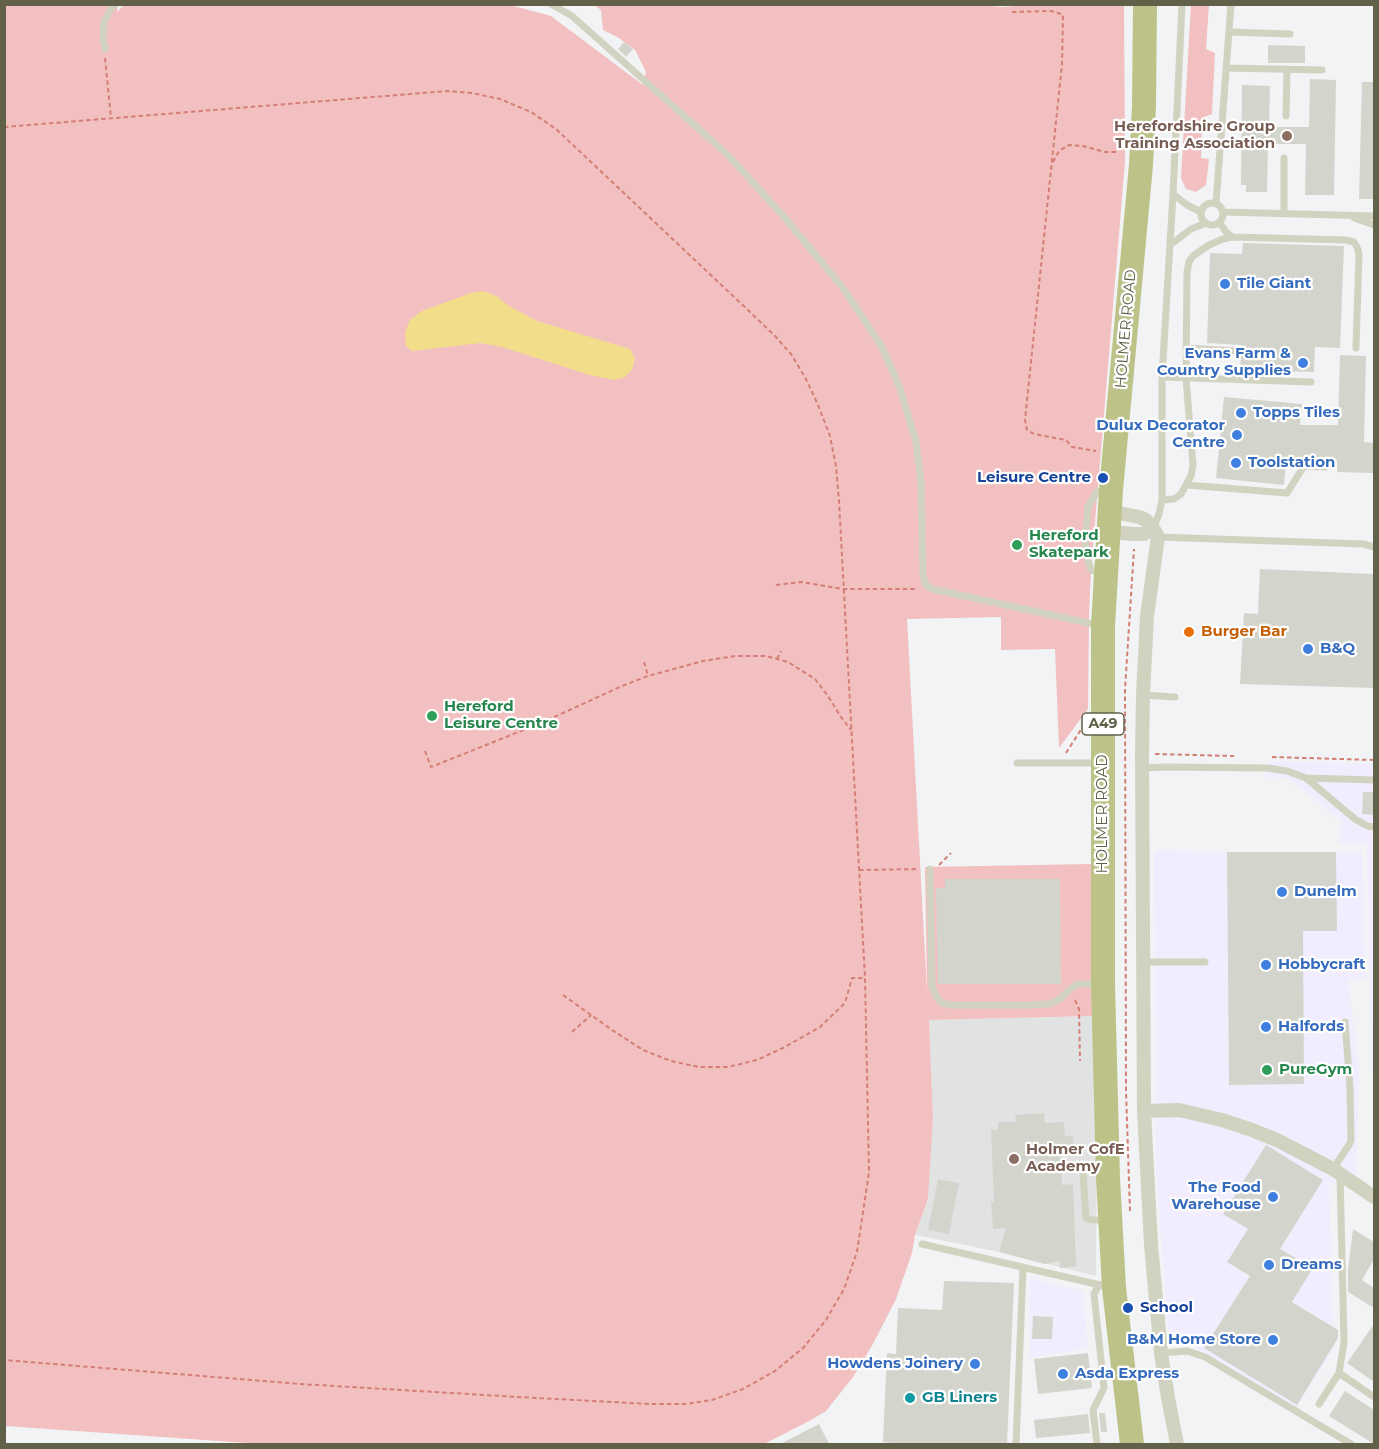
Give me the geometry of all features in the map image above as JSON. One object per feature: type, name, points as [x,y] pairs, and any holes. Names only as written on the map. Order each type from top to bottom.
[{"type":"highway","name":"HOLMER ROAD","points":[[1132,1444],[1107,1287],[1110,1220],[1103,984],[1103,626],[1109,511],[1141,165],[1145,4]]},
{"type":"street","points":[[1109,511],[1146,520],[1156,532],[1147,616],[1143,695],[1144,1111],[1151,1245],[1161,1353],[1177,1444]]},
{"type":"street","points":[[1109,511],[1134,534],[1156,532]]},
{"type":"street","points":[[1144,1111],[1179,1110],[1222,1120],[1279,1141],[1336,1172],[1374,1197]]},
{"type":"lane","points":[[105,49],[102,38],[104,21],[114,4]]},
{"type":"lane","points":[[551,4],[572,16],[728,155],[785,218],[843,288],[882,347],[900,387],[916,442],[921,483],[923,574],[926,584],[932,589],[1103,626]]},
{"type":"lane","points":[[1182,4],[1162,377],[1162,500],[1156,532],[1363,544],[1374,547]]},
{"type":"lane","points":[[1170,245],[1191,229],[1206,223],[1213,225],[1222,218],[1223,212],[1216,203],[1231,4]]},
{"type":"lane","points":[[1229,32],[1290,34]]},
{"type":"lane","points":[[1226,68],[1322,70]]},
{"type":"lane","points":[[1286,116],[1287,69]]},
{"type":"lane","points":[[1284,158],[1284,214]]},
{"type":"lane","points":[[1173,194],[1201,212],[1206,223]]},
{"type":"lane","points":[[1201,212],[1207,204],[1216,203]]},
{"type":"lane","points":[[1223,212],[1374,216]]},
{"type":"lane","points":[[1319,215],[1352,217],[1374,225]]},
{"type":"lane","points":[[1219,222],[1232,237]]},
{"type":"lane","points":[[1162,500],[1174,499],[1181,494],[1191,476],[1193,465],[1186,348],[1187,272],[1193,256],[1209,245],[1232,237],[1354,242],[1359,254],[1356,348]]},
{"type":"lane","points":[[1186,348],[1238,351]]},
{"type":"lane","points":[[1162,377],[1311,382]]},
{"type":"lane","points":[[1187,485],[1287,493],[1304,466],[1325,466]]},
{"type":"lane","points":[[1106,575],[1091,570],[1085,549],[1088,506],[1097,492],[1109,511]]},
{"type":"lane","points":[[1143,695],[1175,697]]},
{"type":"lane","points":[[1017,763],[1103,763]]},
{"type":"lane","points":[[1142,768],[1267,768],[1287,771],[1306,778],[1374,780]]},
{"type":"lane","points":[[1306,778],[1355,819],[1374,827]]},
{"type":"lane","points":[[930,869],[932,986],[942,1003],[950,1005],[1049,1004],[1060,999],[1077,984],[1103,984]]},
{"type":"lane","points":[[1143,962],[1205,962]]},
{"type":"lane","points":[[1319,1404],[1339,1372],[1344,1342],[1336,1172],[1351,1140],[1345,1022]]},
{"type":"lane","points":[[1083,1173],[1086,1218],[1110,1220]]},
{"type":"lane","points":[[922,1244],[1107,1287]]},
{"type":"lane","points":[[1016,1444],[1023,1268]]},
{"type":"lane","points":[[1097,1444],[1093,1410],[1104,1388],[1094,1294],[1107,1287]]},
{"type":"lane","points":[[1161,1353],[1187,1351],[1204,1357],[1351,1444]]},
{"type":"lane","points":[[1339,1372],[1374,1397]]},
{"type":"path","points":[[1012,12],[1051,11],[1063,15],[1062,64],[1025,420],[1027,430],[1034,434],[1066,440],[1072,447],[1114,453]]},
{"type":"path","points":[[105,49],[111,119]]},
{"type":"path","points":[[4,127],[447,91],[500,99],[531,112],[556,129],[775,336],[790,354],[806,379],[830,436],[836,466],[865,978],[869,1172],[857,1252],[844,1289],[826,1320],[803,1348],[775,1371],[743,1389],[712,1400],[686,1404],[650,1404],[301,1384],[4,1360]]},
{"type":"path","points":[[1052,165],[1059,151],[1069,145],[1105,152],[1119,152]]},
{"type":"path","points":[[776,585],[801,582],[843,590],[932,589]]},
{"type":"path","points":[[777,659],[781,651]]},
{"type":"path","points":[[425,751],[431,766],[541,723],[648,676],[703,661],[735,656],[766,656],[788,662],[815,679],[851,730]]},
{"type":"path","points":[[644,662],[648,676]]},
{"type":"path","points":[[1060,763],[1084,724]]},
{"type":"path","points":[[859,870],[930,869],[941,864],[951,853]]},
{"type":"path","points":[[563,995],[643,1050],[671,1061],[699,1067],[728,1067],[757,1060],[820,1027],[845,1003],[852,978],[865,978]]},
{"type":"path","points":[[1068,990],[1079,1009],[1080,1061]]},
{"type":"path","points":[[572,1032],[591,1015]]},
{"type":"shaded area","name":"Hereford Leisure Centre","points":[[125,4],[510,5],[551,16],[643,85],[646,72],[635,50],[603,30],[601,10],[594,5],[975,4],[1001,7],[1045,4],[1124,5],[1125,162],[1091,570],[1088,709],[1059,748],[1055,649],[1001,650],[1001,617],[907,619],[927,992],[925,867],[1091,864],[1094,1016],[929,1020],[933,1119],[928,1199],[896,1299],[853,1377],[826,1411],[764,1444],[262,1444],[5,1426],[4,5],[118,5],[117,12]]},
{"type":"shaded area","points":[[1191,5],[1209,5],[1206,49],[1215,53],[1212,114],[1202,118],[1201,158],[1209,159],[1206,185],[1196,192],[1186,189],[1181,178]]},
{"type":"shaded area","points":[[484,291],[537,321],[630,349],[635,358],[632,370],[625,377],[614,380],[590,375],[502,347],[480,343],[412,351],[406,346],[405,333],[410,320],[422,311],[471,293]]},
{"type":"shaded area","points":[[1268,761],[1374,764],[1374,1073],[1372,1075],[1367,844],[1339,843],[1341,821],[1288,778],[1265,777]]},
{"type":"shaded area","points":[[1154,850],[1362,852],[1366,979],[1348,979],[1359,1073],[1356,1185],[1329,1183],[1334,1348],[1296,1408],[1168,1331],[1156,1165]]},
{"type":"shaded area","name":"Holmer CofE Academy","points":[[1094,1016],[1097,1096],[1096,1276],[999,1252],[915,1235],[928,1199],[933,1119],[929,1020]]},
{"type":"shaded area","points":[[1029,1278],[1083,1291],[1088,1348],[1030,1358]]},
{"type":"building","points":[[624,42],[633,49],[626,57],[618,49]]},
{"type":"building","points":[[1268,45],[1305,46],[1305,63],[1268,63]]},
{"type":"building","points":[[1310,79],[1336,80],[1334,195],[1305,195],[1306,144],[1268,144],[1267,192],[1246,192],[1246,185],[1241,185],[1242,85],[1270,86],[1269,127],[1309,127]]},
{"type":"building","points":[[1362,82],[1374,82],[1374,199],[1359,199]]},
{"type":"building","points":[[1243,243],[1344,246],[1340,348],[1315,347],[1314,372],[1240,370],[1241,356],[1244,351],[1241,345],[1207,343],[1210,253],[1242,254]]},
{"type":"building","points":[[1340,355],[1366,356],[1364,442],[1374,443],[1374,473],[1337,472],[1337,460],[1297,460],[1297,464],[1286,462],[1284,485],[1216,478],[1224,397],[1302,404],[1300,425],[1338,425]]},
{"type":"building","name":"B&Q","points":[[1260,569],[1374,574],[1374,688],[1240,684],[1244,613],[1258,614]]},
{"type":"building","points":[[1363,792],[1374,792],[1374,815],[1362,814]]},
{"type":"building","points":[[1227,852],[1336,852],[1337,931],[1303,931],[1304,1084],[1229,1085]]},
{"type":"building","points":[[945,879],[1060,879],[1061,984],[938,984],[936,888],[945,888]]},
{"type":"building","points":[[1044,1113],[1045,1123],[1064,1122],[1065,1136],[1073,1136],[1074,1154],[1061,1155],[1062,1185],[1073,1184],[1076,1266],[1060,1268],[1060,1261],[1045,1264],[999,1252],[1006,1228],[993,1229],[991,1130],[998,1130],[998,1122],[1016,1122],[1015,1115]]},
{"type":"building","points":[[1266,1145],[1323,1180],[1280,1249],[1313,1268],[1292,1302],[1338,1330],[1338,1338],[1297,1405],[1204,1348],[1250,1276],[1227,1262],[1248,1229],[1223,1214]]},
{"type":"building","points":[[938,1179],[959,1183],[949,1234],[928,1230]]},
{"type":"building","points":[[1353,1229],[1374,1242],[1374,1259],[1362,1280],[1374,1288],[1374,1308],[1348,1292]]},
{"type":"building","name":"Howdens Joinery","points":[[944,1281],[1014,1283],[1007,1444],[893,1444],[883,1442],[887,1353],[896,1354],[898,1308],[942,1310]]},
{"type":"building","points":[[1033,1316],[1053,1317],[1052,1339],[1032,1339]]},
{"type":"building","points":[[1374,1324],[1374,1382],[1347,1363]]},
{"type":"building","name":"Asda Express","points":[[1088,1353],[1092,1388],[1038,1394],[1034,1359]]},
{"type":"building","points":[[1345,1391],[1374,1410],[1374,1444],[1329,1416]]},
{"type":"building","points":[[1099,1413],[1105,1413],[1107,1432],[1101,1432]]},
{"type":"building","name":"Asda Express","points":[[1088,1414],[1090,1433],[1036,1438],[1034,1420]]},
{"type":"building","points":[[819,1424],[829,1444],[780,1444]]},
{"type":"place","name":"Herefordshire Group Training Association","points":[[1287,136]]},
{"type":"place","name":"Tile Giant","points":[[1225,284]]},
{"type":"place","name":"Evans Farm & Country Supplies","points":[[1303,363]]},
{"type":"place","name":"Topps Tiles","points":[[1241,413]]},
{"type":"place","name":"Dulux Decorator Centre","points":[[1237,435]]},
{"type":"place","name":"Toolstation","points":[[1236,463]]},
{"type":"place","name":"Leisure Centre","points":[[1103,478]]},
{"type":"place","name":"Hereford Skatepark","points":[[1017,545]]},
{"type":"place","name":"Burger Bar","points":[[1189,632]]},
{"type":"place","name":"B&Q","points":[[1308,649]]},
{"type":"place","name":"Hereford Leisure Centre","points":[[432,716]]},
{"type":"place","name":"Dunelm","points":[[1282,892]]},
{"type":"place","name":"Hobbycraft","points":[[1266,965]]},
{"type":"place","name":"Halfords","points":[[1266,1027]]},
{"type":"place","name":"PureGym","points":[[1267,1070]]},
{"type":"place","name":"Holmer CofE Academy","points":[[1014,1159]]},
{"type":"place","name":"The Food Warehouse","points":[[1273,1197]]},
{"type":"place","name":"Dreams","points":[[1269,1265]]},
{"type":"place","name":"School","points":[[1128,1308]]},
{"type":"place","name":"B&M Home Store","points":[[1273,1340]]},
{"type":"place","name":"Howdens Joinery","points":[[975,1364]]},
{"type":"place","name":"Asda Express","points":[[1063,1374]]},
{"type":"place","name":"GB Liners","points":[[910,1398]]}]
